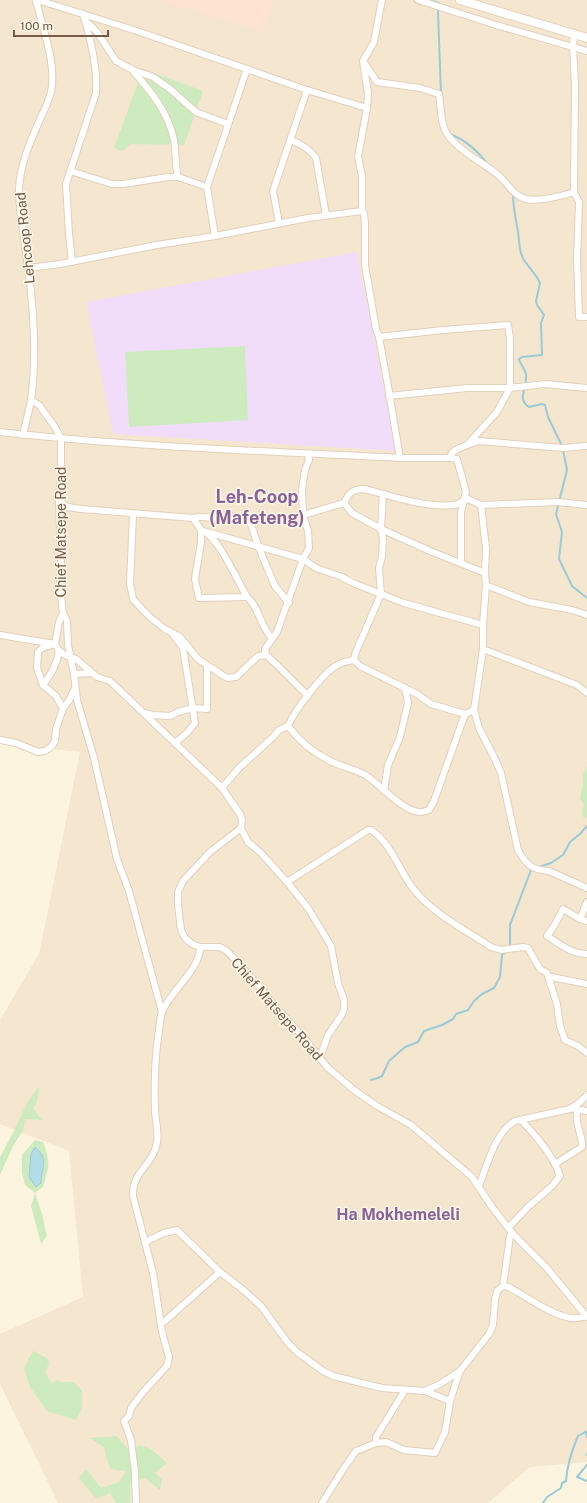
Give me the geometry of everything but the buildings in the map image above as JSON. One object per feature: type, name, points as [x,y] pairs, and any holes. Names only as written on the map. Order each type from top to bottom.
[{"type":"main road","points":[[460,0],[587,38]]},
{"type":"street","points":[[382,0],[374,42],[363,61],[368,92],[367,108],[358,157],[362,176],[362,211],[364,214],[365,223],[365,265],[400,458]]},
{"type":"street","points":[[418,0],[496,25],[587,50]]},
{"type":"street","points":[[36,1],[41,1],[84,17],[247,69],[307,90],[367,108]]},
{"type":"street","name":"Lehcoop Road","points":[[23,435],[31,400],[34,368],[35,326],[29,268],[20,207],[20,177],[30,142],[48,101],[52,82],[49,53],[36,1]]},
{"type":"street","points":[[84,17],[97,32],[116,61],[133,70],[153,77],[170,89],[196,112],[228,124]]},
{"type":"street","points":[[72,262],[66,201],[66,184],[96,93],[97,81],[84,17]]},
{"type":"street","points":[[574,34],[574,192],[579,202],[577,258],[579,317],[587,318]]},
{"type":"street","points":[[363,61],[377,82],[420,88],[439,94],[445,131],[458,145],[477,161],[499,176],[520,197],[532,200],[574,192]]},
{"type":"street","points":[[215,236],[207,187],[247,69]]},
{"type":"street","points":[[133,70],[153,94],[169,122],[174,140],[178,177]]},
{"type":"street","points":[[279,223],[273,191],[307,90]]},
{"type":"street","points":[[291,140],[304,146],[316,158],[326,215]]},
{"type":"street","points":[[70,171],[112,184],[178,177],[207,187]]},
{"type":"street","points":[[579,202],[587,201]]},
{"type":"street","points":[[29,268],[72,262],[279,223],[362,211]]},
{"type":"street","points":[[379,337],[508,325],[510,339],[510,388],[497,412],[467,445]]},
{"type":"street","points":[[389,396],[467,388],[510,388],[545,384],[587,388]]},
{"type":"street","points":[[31,400],[39,405],[56,427],[61,439]]},
{"type":"street","points":[[0,432],[61,439],[204,449],[400,458],[457,459],[466,492],[461,512],[461,563]]},
{"type":"street","name":"Chief Matsepe Road","points":[[61,439],[59,501],[62,556],[60,588],[63,613],[67,621],[68,645],[74,674],[77,700],[94,758],[117,859],[129,891],[162,1012]]},
{"type":"street","points":[[450,458],[451,454],[457,449],[479,441],[562,448],[587,446]]},
{"type":"street","points":[[308,454],[309,460],[305,470],[302,489],[303,515],[308,531],[308,548],[289,603],[277,632],[265,649],[266,655],[308,696]]},
{"type":"street","points":[[303,515],[344,503],[348,495],[356,489],[364,489],[421,503],[444,505],[456,505],[468,499],[481,505],[558,502],[587,505]]},
{"type":"street","points":[[354,660],[355,654],[380,594],[379,568],[382,556],[383,540],[381,529],[384,494]]},
{"type":"street","points":[[59,501],[68,507],[75,508],[193,518],[200,515],[218,520],[250,521],[258,546],[275,586],[289,603]]},
{"type":"street","points":[[344,503],[352,513],[381,529],[484,573]]},
{"type":"street","points":[[481,505],[486,548],[484,573],[486,584],[483,649],[474,710],[479,728],[496,759],[501,773],[518,850],[523,859],[528,866],[543,871],[549,871],[587,888]]},
{"type":"street","points":[[133,514],[130,573],[131,593],[142,609],[165,629],[180,637],[198,659],[227,678],[236,677],[258,656],[266,655]]},
{"type":"street","points":[[193,518],[222,551],[247,598],[253,602],[264,626],[272,638]]},
{"type":"street","points":[[204,531],[303,559],[316,568],[342,577],[380,594],[483,625]]},
{"type":"street","points":[[204,531],[195,579],[199,598],[247,598]]},
{"type":"street","points":[[486,584],[529,602],[572,610],[587,615]]},
{"type":"street","points":[[63,613],[59,622],[55,644],[59,651],[70,658],[76,659],[97,677],[110,681],[222,788],[240,814],[242,820],[241,828],[248,842],[287,882],[308,908],[331,946],[338,983],[344,1000],[344,1009],[328,1035],[319,1056]]},
{"type":"street","points":[[171,631],[183,648],[196,723],[175,743]]},
{"type":"street","points":[[0,635],[21,637],[55,644]]},
{"type":"street","points":[[55,644],[42,648],[38,652],[37,668],[43,685],[56,696],[63,709]]},
{"type":"street","points":[[483,649],[577,685],[587,693]]},
{"type":"street","points":[[43,685],[58,662],[59,651]]},
{"type":"street","points":[[354,660],[360,666],[417,694],[431,704],[465,714],[474,710]]},
{"type":"street","points":[[222,788],[256,751],[279,730],[288,726],[308,696],[334,667],[345,661],[354,660]]},
{"type":"street","points":[[141,711],[152,716],[170,716],[193,708],[207,709],[207,665]]},
{"type":"street","points":[[74,674],[91,673]]},
{"type":"street","points":[[0,740],[16,743],[38,752],[45,751],[51,747],[55,741],[56,729],[63,709],[70,699],[75,687]]},
{"type":"street","points":[[384,791],[388,765],[400,737],[408,704],[405,688]]},
{"type":"street","points":[[288,726],[295,736],[313,751],[331,762],[345,766],[367,776],[406,807],[419,812],[429,810],[434,801],[465,714]]},
{"type":"street","points":[[136,1503],[135,1472],[131,1440],[124,1421],[129,1416],[131,1408],[141,1394],[168,1364],[169,1353],[164,1342],[153,1273],[132,1188],[134,1181],[155,1150],[157,1143],[158,1134],[155,1110],[156,1051],[162,1012],[174,992],[190,972],[199,956],[200,947],[192,944],[185,938],[181,930],[178,892],[182,881],[210,852],[241,828]]},
{"type":"street","points":[[287,882],[344,844],[368,830],[371,830],[379,835],[385,842],[411,886],[436,912],[491,947],[501,950],[523,947],[528,948],[540,969],[547,973],[557,1004],[560,1026],[565,1040],[578,1046],[587,1053]]},
{"type":"street","points":[[580,919],[587,902]]},
{"type":"street","points":[[587,921],[580,919],[563,909],[547,936],[570,951],[578,954],[587,954]]},
{"type":"street","name":"Chief Matsepe Road","points":[[200,947],[220,947],[228,952],[258,984],[273,1004],[327,1067],[354,1090],[377,1106],[411,1125],[472,1177],[508,1228],[547,1268],[586,1316]]},
{"type":"street","points":[[549,978],[551,977],[560,980],[587,984]]},
{"type":"street","points":[[570,1109],[587,1095]]},
{"type":"street","points":[[479,1186],[495,1146],[508,1125],[515,1121],[570,1109],[587,1111]]},
{"type":"street","points":[[555,1164],[582,1147],[576,1120],[578,1109]]},
{"type":"street","points":[[508,1228],[529,1206],[552,1186],[560,1176],[555,1164],[534,1134],[521,1120]]},
{"type":"street","points":[[145,1242],[164,1233],[177,1230],[220,1272],[261,1306],[288,1343],[333,1376],[375,1386],[425,1392],[450,1401]]},
{"type":"street","points":[[425,1392],[460,1371],[489,1334],[493,1325],[497,1291],[503,1286],[510,1236],[513,1234]]},
{"type":"street","points":[[161,1323],[220,1272]]},
{"type":"street","points":[[503,1286],[509,1287],[543,1307],[564,1317],[576,1319],[586,1316]]},
{"type":"street","points":[[322,1503],[356,1451],[376,1443],[386,1442],[404,1450],[435,1453],[445,1432],[450,1401],[460,1371]]},
{"type":"street","points":[[376,1443],[376,1437],[405,1390]]},
{"type":"shaded area","points":[[0,0],[587,0],[587,1462],[530,1467],[488,1503],[58,1503],[0,1384],[0,1334],[83,1297],[69,1151],[0,1124],[0,1020],[39,954],[80,752],[0,744]]},
{"type":"shaded area","points":[[158,0],[273,0],[264,32]]},
{"type":"shaded area","points":[[357,252],[396,451],[113,434],[86,302]]},
{"type":"green space","points":[[143,69],[203,91],[184,145],[130,144],[122,151],[114,148]]},
{"type":"green space","points":[[245,346],[248,420],[129,427],[125,352]]},
{"type":"green space","points":[[587,766],[587,818],[583,817],[582,811],[584,805],[580,798],[583,785],[583,775]]},
{"type":"green space","points":[[39,1087],[37,1102],[33,1108],[42,1120],[25,1119],[23,1130],[13,1146],[0,1175],[0,1157],[28,1101]]},
{"type":"green space","points":[[35,1140],[43,1142],[48,1165],[47,1175],[43,1187],[35,1193],[25,1185],[22,1173],[22,1155]]},
{"type":"green space","points":[[35,1193],[47,1236],[41,1244],[31,1206]]},
{"type":"green space","points":[[33,1351],[47,1358],[49,1363],[45,1373],[52,1384],[56,1380],[61,1382],[74,1382],[82,1391],[82,1407],[76,1420],[47,1411],[30,1387],[24,1368]]},
{"type":"green space","points":[[117,1436],[130,1452],[139,1445],[151,1449],[167,1463],[155,1473],[162,1479],[160,1490],[145,1478],[130,1483],[130,1503],[116,1503],[110,1493],[96,1499],[79,1478],[86,1469],[101,1488],[119,1482],[126,1471],[111,1469],[104,1447],[90,1438]]},
{"type":"water","points":[[35,1147],[40,1152],[44,1164],[41,1183],[36,1187],[29,1177],[31,1154]]},
{"type":"waterway","points":[[429,0],[439,3],[441,94]]},
{"type":"waterway","points":[[448,134],[459,138],[471,146],[488,165]]},
{"type":"waterway","points":[[513,194],[521,253],[524,260],[540,283],[536,301],[544,315],[541,323],[542,355],[522,357],[519,359],[526,374],[523,400],[529,407],[542,404],[545,405],[548,417],[562,446]]},
{"type":"waterway","points":[[563,450],[567,470],[556,514],[562,532],[559,559],[572,586],[587,598]]},
{"type":"waterway","points":[[539,867],[551,863],[563,855],[570,842],[587,826]]},
{"type":"waterway","points":[[510,947],[510,925],[531,870],[533,869]]},
{"type":"waterway","points":[[371,1080],[382,1076],[389,1061],[405,1047],[418,1042],[424,1031],[442,1025],[453,1019],[456,1014],[468,1010],[474,1001],[482,994],[494,988],[500,977],[502,955],[508,951]]},
{"type":"waterway","points":[[543,1503],[547,1497],[561,1488],[562,1483],[566,1481],[567,1469],[578,1436],[587,1431]]},
{"type":"waterway","points":[[586,1432],[587,1437]]},
{"type":"waterway","points":[[587,1465],[577,1477],[587,1481]]},
{"type":"district","name":"Leh-Coop (Mafeteng)","points":[[257,507]]},
{"type":"district","name":"Ha Mokhemeleli","points":[[398,1214]]}]
